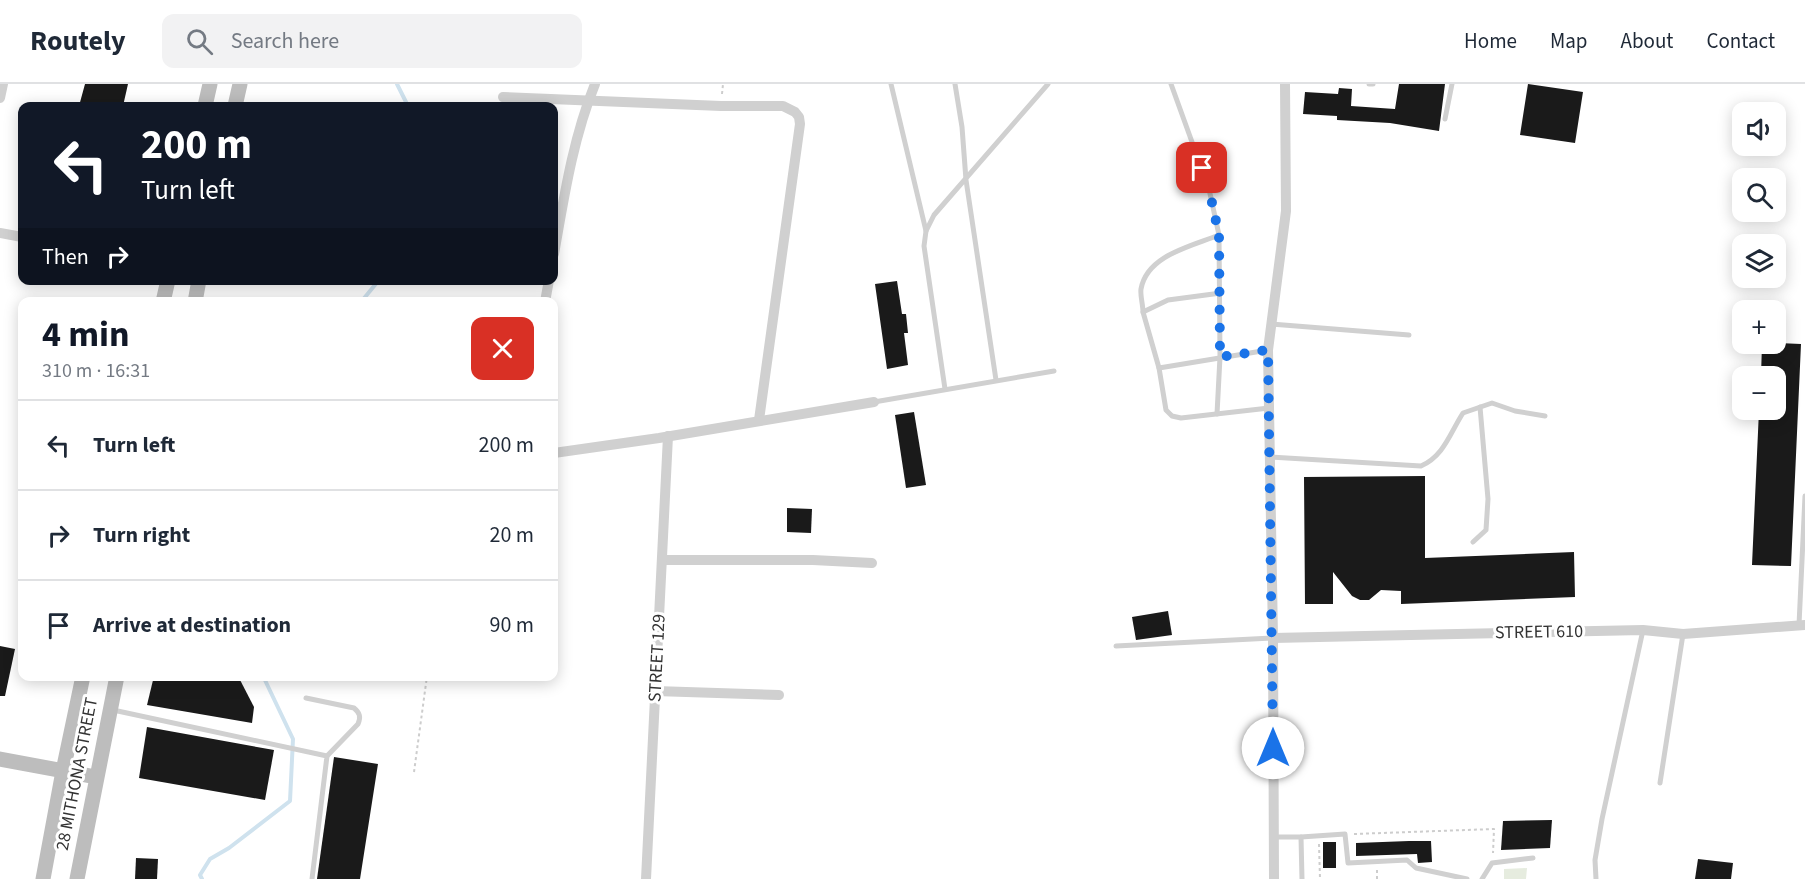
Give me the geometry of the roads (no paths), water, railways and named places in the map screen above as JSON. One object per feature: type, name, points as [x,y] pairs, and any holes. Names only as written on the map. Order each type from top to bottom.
[{"type":"main road","points":[[206,102],[210,84]]},
{"type":"main road","points":[[236,102],[240,84]]},
{"type":"main road","points":[[43,879],[82,681]]},
{"type":"main road","name":"28 MITHONA STREET","points":[[77,879],[116,681]]},
{"type":"main road","points":[[0,759],[96,777]]},
{"type":"street","points":[[0,98],[3,84]]},
{"type":"street","points":[[558,231],[567,180],[588,101],[595,84]]},
{"type":"street","points":[[1274,879],[1268,350],[1286,211],[1285,84]]},
{"type":"street","points":[[503,97],[721,106],[783,106],[795,111],[799,117],[799,135],[759,420]]},
{"type":"street","points":[[0,233],[18,236]]},
{"type":"street","points":[[558,452],[874,402]]},
{"type":"street","name":"STREET 129","points":[[646,879],[668,436]]},
{"type":"street","points":[[662,560],[813,560],[872,563]]},
{"type":"street","name":"STREET 610","points":[[1273,638],[1643,630],[1683,634],[1802,625]]},
{"type":"street","points":[[655,691],[779,695]]},
{"type":"lane","points":[[891,84],[926,231]]},
{"type":"lane","points":[[956,84],[966,180],[996,380]]},
{"type":"lane","points":[[945,389],[924,246],[926,231],[934,215],[1047,84]]},
{"type":"lane","points":[[1171,84],[1209,189],[1219,235],[1221,293],[1217,414]]},
{"type":"lane","points":[[1445,118],[1452,84]]},
{"type":"lane","points":[[1219,235],[1170,254],[1150,268],[1141,289],[1143,312],[1159,368],[1166,410],[1172,416],[1181,418],[1269,408]]},
{"type":"lane","points":[[1143,312],[1168,300],[1221,293]]},
{"type":"lane","points":[[1271,324],[1409,335]]},
{"type":"lane","points":[[1159,368],[1268,350]]},
{"type":"lane","points":[[874,402],[1054,371]]},
{"type":"lane","points":[[1270,457],[1421,465],[1431,461],[1439,454],[1463,413],[1492,403],[1515,411],[1545,416]]},
{"type":"lane","points":[[1473,542],[1486,530],[1488,499],[1480,407]]},
{"type":"lane","points":[[1802,625],[1805,496]]},
{"type":"lane","points":[[1596,879],[1595,860],[1602,819],[1643,630]]},
{"type":"lane","points":[[1660,783],[1683,634]]},
{"type":"lane","points":[[1116,646],[1273,638]]},
{"type":"lane","points":[[306,698],[354,708],[359,712],[360,718],[358,724],[327,756],[312,879]]},
{"type":"lane","points":[[110,709],[327,756]]},
{"type":"lane","points":[[1273,837],[1345,834],[1347,863],[1407,860],[1416,868],[1467,879]]},
{"type":"lane","points":[[1301,837],[1302,879]]},
{"type":"lane","points":[[1482,879],[1492,863],[1533,858]]},
{"type":"waterway","points":[[397,84],[406,102]]},
{"type":"waterway","points":[[365,297],[375,285]]},
{"type":"waterway","points":[[202,879],[200,875],[210,859],[229,848],[290,801],[293,739],[265,681]]}]
